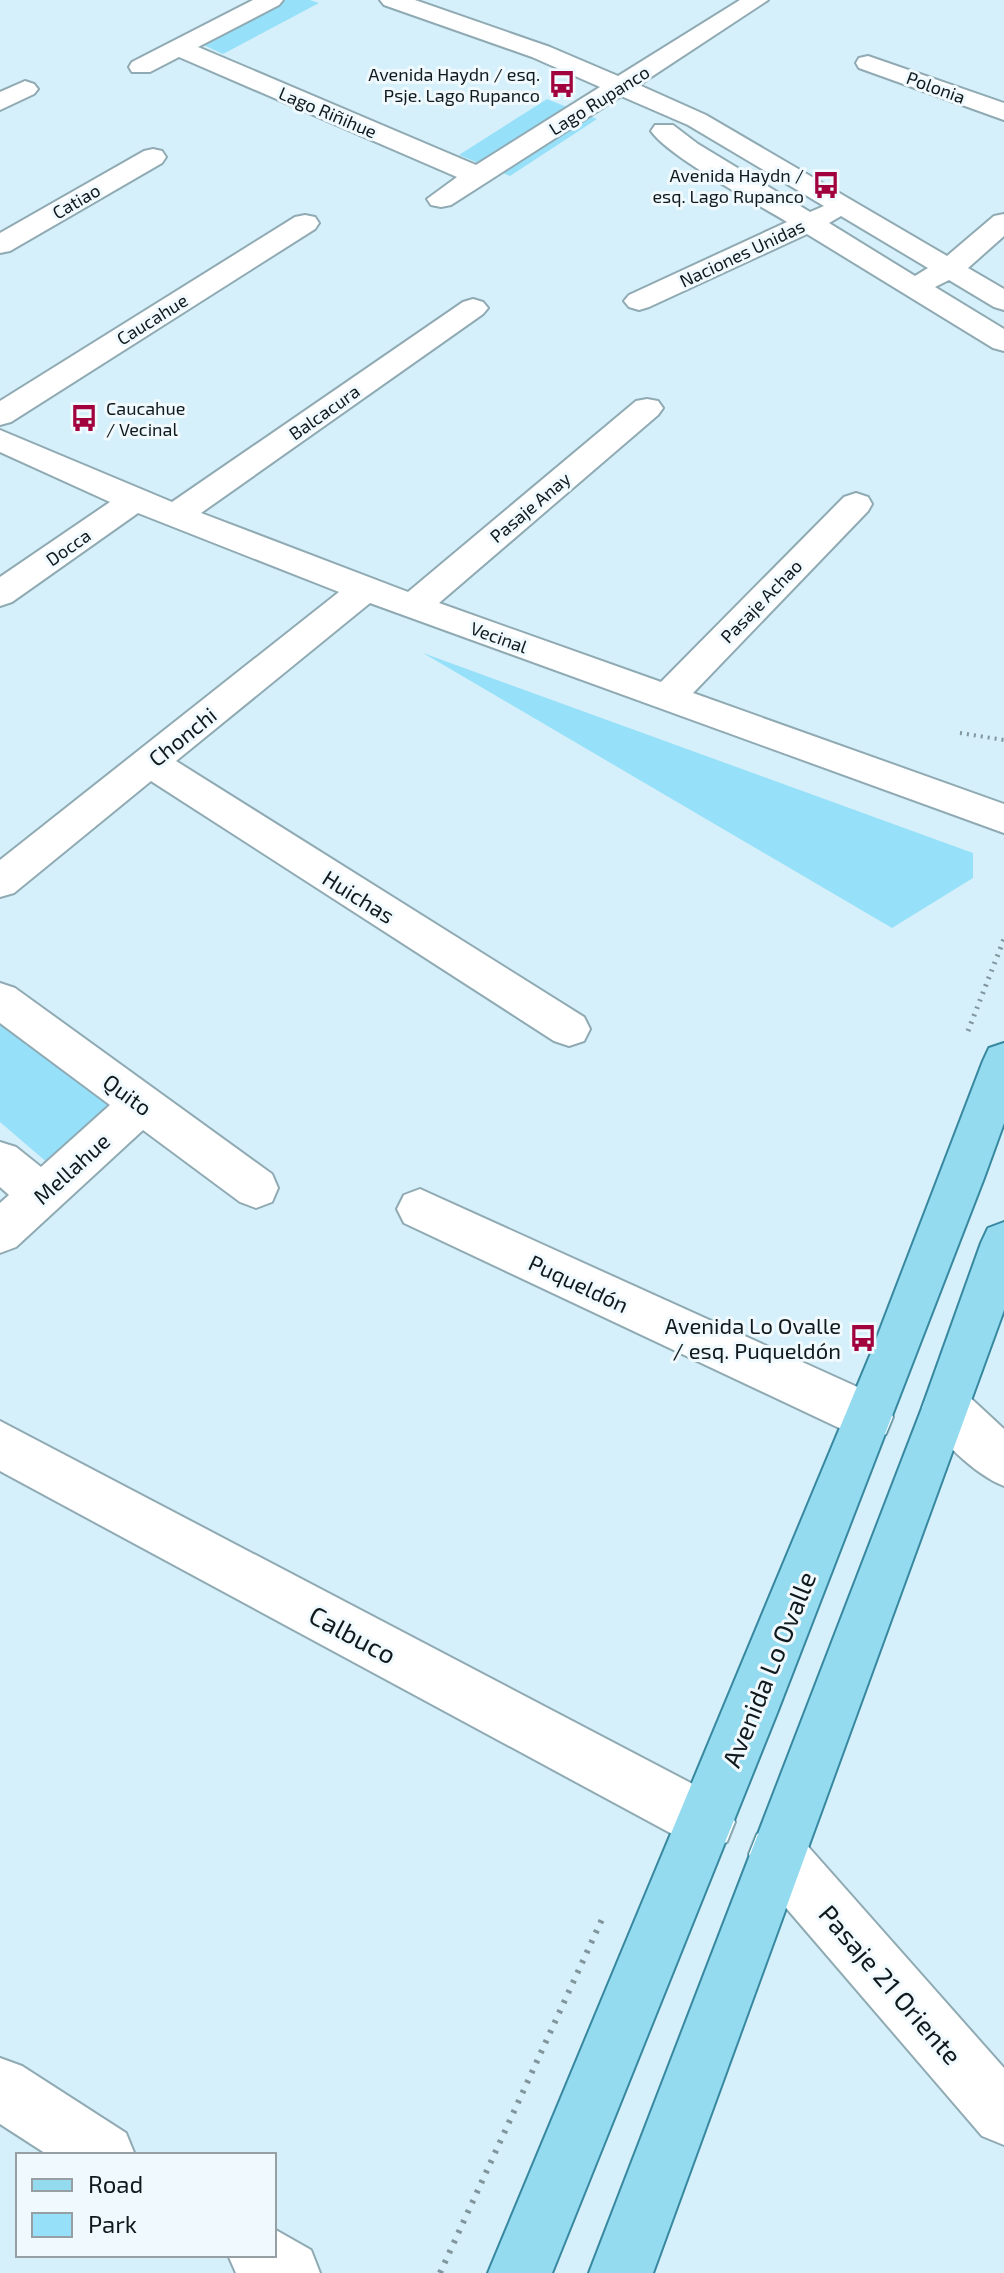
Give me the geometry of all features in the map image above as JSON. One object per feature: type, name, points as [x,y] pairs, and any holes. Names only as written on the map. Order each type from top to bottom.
[{"type":"main road","name":"Avenida Lo Ovalle","points":[[520,2273],[707,1822],[974,1149],[984,1051]]},
{"type":"main road","points":[[621,2273],[946,1408],[1004,1243]]},
{"type":"street","points":[[141,67],[271,0]]},
{"type":"street","points":[[392,0],[541,52],[697,120],[1004,301]]},
{"type":"street","name":"Lago Rupanco","points":[[441,199],[756,0]]},
{"type":"street","points":[[448,20],[477,4]]},
{"type":"street","name":"Lago Riñihue","points":[[178,48],[478,176]]},
{"type":"street","name":"Polonia","points":[[868,63],[1004,112]]},
{"type":"street","points":[[620,87],[648,117],[689,150],[1004,342]]},
{"type":"street","points":[[0,102],[25,89]]},
{"type":"street","name":"Catiao","points":[[0,245],[153,157]]},
{"type":"street","name":"Naciones Unidas","points":[[639,301],[844,206]]},
{"type":"street","points":[[914,287],[949,269],[1004,222]]},
{"type":"street","name":"Caucahue","points":[[0,415],[305,223]]},
{"type":"street","name":"Balcacura","points":[[175,516],[473,308]]},
{"type":"street","name":"Pasaje Anay","points":[[413,606],[647,408]]},
{"type":"street","name":"Vecinal","points":[[0,440],[135,500],[365,589],[1004,819]]},
{"type":"street","name":"Docca","points":[[0,594],[135,500]]},
{"type":"street","name":"Pasaje Achao","points":[[667,698],[856,504]]},
{"type":"street","name":"Chonchi","points":[[0,882],[365,589]]},
{"type":"street","name":"Huichas","points":[[150,762],[569,1029]]},
{"type":"street","name":"Quito","points":[[0,1000],[256,1188]]},
{"type":"street","name":"Mellahue","points":[[0,1232],[142,1104]]},
{"type":"street","points":[[0,1161],[42,1194]]},
{"type":"street","name":"Puqueldón","points":[[420,1209],[869,1417]]},
{"type":"street","points":[[946,1408],[1004,1462]]},
{"type":"street","name":"Calbuco","points":[[0,1445],[707,1822]]},
{"type":"street","name":"Pasaje 21 Oriente","points":[[777,1854],[1004,2114]]},
{"type":"street","points":[[0,2088],[101,2153]]},
{"type":"street","points":[[263,2257],[288,2273]]},
{"type":"path","points":[[960,733],[1004,740]]},
{"type":"path","points":[[984,1051],[1004,939]]},
{"type":"path","points":[[440,2273],[605,1912]]},
{"type":"green space","points":[[281,0],[319,3],[223,54],[199,43]]},
{"type":"green space","points":[[547,99],[597,119],[510,176],[459,155]]},
{"type":"green space","points":[[423,653],[973,853],[973,878],[892,928]]},
{"type":"green space","points":[[0,1008],[124,1110],[56,1170],[0,1122]]},
{"type":"place","name":"Avenida Haydn / esq. Psje. Lago Rupanco","points":[[562,84]]},
{"type":"place","name":"Avenida Haydn / esq. Lago Rupanco","points":[[826,185]]},
{"type":"place","name":"Caucahue / Vecinal","points":[[84,418]]},
{"type":"place","name":"Avenida Lo Ovalle / esq. Puqueldón","points":[[863,1338]]}]
